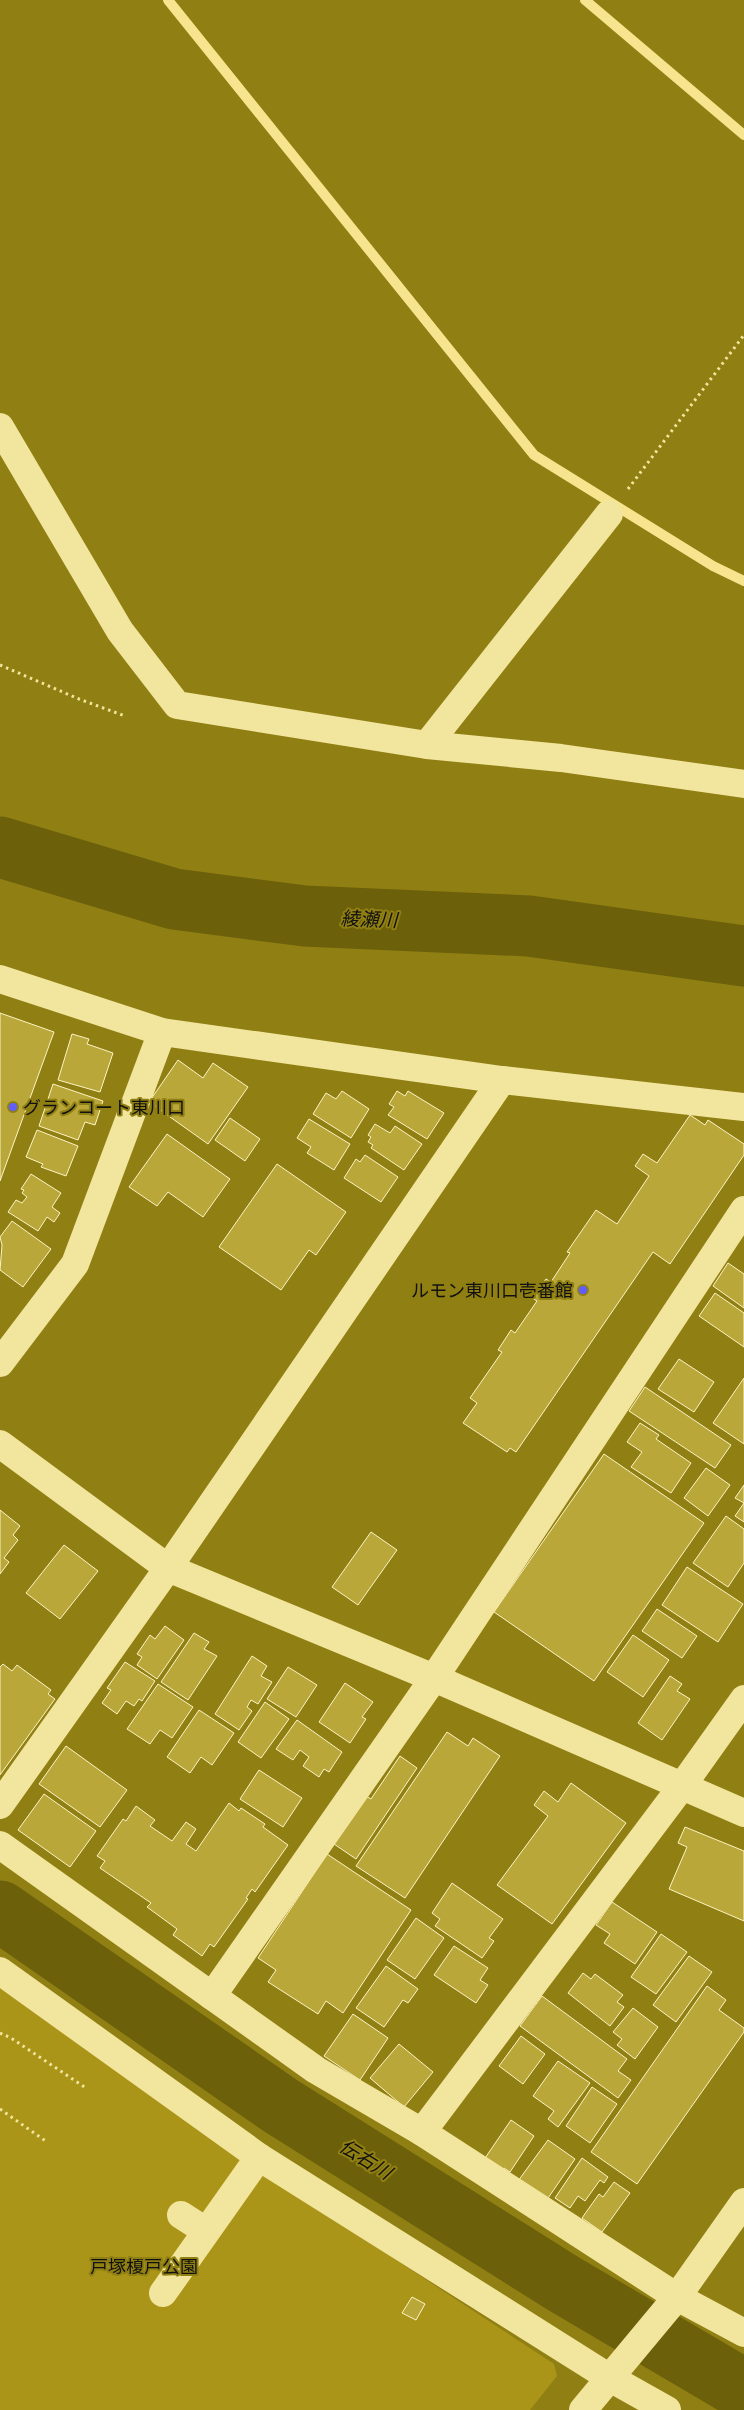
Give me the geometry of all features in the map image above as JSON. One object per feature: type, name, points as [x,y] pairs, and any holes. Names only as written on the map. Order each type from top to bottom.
[{"type":"street","points":[[0,426],[120,631],[176,705],[427,745],[561,758],[744,784]]},
{"type":"street","points":[[427,745],[609,514]]},
{"type":"street","points":[[0,979],[162,1032],[502,1080],[744,1107]]},
{"type":"street","points":[[0,1363],[75,1264],[162,1032]]},
{"type":"street","points":[[0,1805],[168,1568],[502,1080]]},
{"type":"street","points":[[212,1996],[434,1678],[744,1210]]},
{"type":"street","points":[[0,1444],[168,1568],[434,1678],[744,1813]]},
{"type":"street","points":[[422,2132],[682,1786],[744,1699]]},
{"type":"street","points":[[0,1845],[316,2070],[422,2132],[672,2303],[744,2333]]},
{"type":"street","points":[[0,1970],[259,2157],[614,2373],[667,2410]]},
{"type":"street","points":[[163,2293],[259,2157]]},
{"type":"street","points":[[583,2410],[672,2303],[744,2202]]},
{"type":"street","points":[[181,2215],[206,2231]]},
{"type":"path","points":[[609,514],[744,335]]},
{"type":"path","points":[[0,664],[79,699],[125,716]]},
{"type":"path","points":[[0,2033],[86,2088]]},
{"type":"path","points":[[0,2109],[47,2142]]},
{"type":"green space","name":"戸塚榎戸公園","points":[[0,1988],[252,2165],[554,2364],[557,2376],[530,2410],[0,2410]]},
{"type":"building","name":"グランコート東川口","points":[[0,1013],[54,1032],[0,1181]]},
{"type":"building","points":[[72,1034],[89,1039],[87,1044],[113,1053],[100,1092],[58,1080]]},
{"type":"building","points":[[178,1060],[203,1078],[213,1063],[248,1087],[208,1144],[149,1102]]},
{"type":"building","points":[[53,1084],[103,1101],[95,1125],[85,1122],[78,1140],[39,1126]]},
{"type":"building","points":[[342,1091],[369,1109],[351,1138],[313,1114],[326,1093],[336,1099]]},
{"type":"building","points":[[397,1091],[405,1096],[408,1091],[444,1113],[427,1139],[388,1115],[394,1107],[389,1104]]},
{"type":"building","name":"ルモン東川口壱番館","points":[[690,1115],[705,1125],[708,1120],[744,1144],[744,1155],[670,1264],[653,1252],[516,1452],[510,1448],[507,1452],[463,1423],[477,1403],[470,1398],[502,1352],[498,1350],[511,1330],[515,1333],[537,1301],[532,1298],[546,1279],[551,1282],[570,1253],[567,1252],[596,1210],[617,1224],[649,1176],[635,1166],[643,1154],[657,1163]]},
{"type":"building","points":[[230,1118],[260,1139],[245,1161],[215,1140]]},
{"type":"building","points":[[309,1119],[350,1144],[334,1170],[307,1153],[311,1147],[297,1138]]},
{"type":"building","points":[[375,1124],[390,1133],[395,1126],[422,1144],[404,1170],[371,1148],[373,1145],[368,1142],[371,1137],[368,1135]]},
{"type":"building","points":[[37,1130],[78,1146],[66,1176],[41,1167],[43,1164],[26,1157]]},
{"type":"building","points":[[167,1134],[230,1179],[203,1217],[168,1192],[157,1206],[129,1187]]},
{"type":"building","points":[[365,1155],[398,1177],[381,1202],[344,1178],[356,1159],[360,1162]]},
{"type":"building","points":[[277,1164],[346,1212],[316,1255],[309,1250],[281,1290],[219,1247]]},
{"type":"building","points":[[31,1174],[61,1193],[52,1207],[60,1213],[54,1222],[47,1217],[38,1231],[8,1212],[16,1200],[22,1203],[27,1197],[22,1193],[24,1190],[21,1189]]},
{"type":"building","points":[[12,1221],[51,1249],[23,1287],[0,1270],[2,1245],[0,1237]]},
{"type":"building","points":[[728,1263],[744,1274],[744,1308],[713,1286]]},
{"type":"building","points":[[715,1293],[744,1313],[744,1347],[699,1316]]},
{"type":"building","points":[[679,1359],[714,1382],[694,1412],[658,1389]]},
{"type":"building","points":[[744,1378],[744,1444],[713,1423]]},
{"type":"building","points":[[645,1387],[731,1445],[715,1468],[629,1411]]},
{"type":"building","points":[[640,1423],[659,1435],[656,1439],[691,1463],[671,1493],[631,1467],[642,1452],[627,1442]]},
{"type":"building","points":[[604,1454],[704,1523],[594,1681],[494,1612]]},
{"type":"building","points":[[706,1468],[730,1485],[708,1516],[684,1498]]},
{"type":"building","points":[[744,1485],[744,1503],[735,1498]]},
{"type":"building","points":[[744,1503],[744,1522],[735,1516]]},
{"type":"building","points":[[0,1510],[20,1526],[13,1535],[18,1540],[4,1558],[9,1562],[0,1574]]},
{"type":"building","points":[[726,1516],[744,1529],[744,1563],[728,1587],[693,1563]]},
{"type":"building","points":[[371,1532],[397,1550],[358,1605],[332,1587]]},
{"type":"building","points":[[64,1545],[98,1571],[60,1619],[26,1593]]},
{"type":"building","points":[[687,1567],[743,1604],[718,1642],[662,1605]]},
{"type":"building","points":[[657,1609],[697,1636],[682,1658],[642,1631]]},
{"type":"building","points":[[165,1626],[184,1640],[157,1679],[137,1665],[142,1657],[137,1654],[150,1635],[155,1639]]},
{"type":"building","points":[[194,1633],[209,1642],[204,1649],[217,1656],[188,1700],[161,1682]]},
{"type":"building","points":[[633,1635],[669,1660],[643,1697],[607,1672]]},
{"type":"building","points":[[252,1656],[267,1666],[261,1676],[272,1682],[258,1704],[251,1700],[247,1707],[252,1711],[239,1730],[215,1714]]},
{"type":"building","points":[[125,1662],[155,1681],[142,1701],[139,1699],[134,1706],[126,1701],[117,1714],[102,1703],[111,1690],[107,1688]]},
{"type":"building","points":[[3,1664],[12,1671],[17,1665],[51,1690],[48,1694],[55,1699],[0,1775],[0,1667]]},
{"type":"building","points":[[288,1667],[317,1685],[296,1717],[267,1699]]},
{"type":"building","points":[[670,1676],[682,1684],[677,1691],[690,1699],[662,1740],[638,1723]]},
{"type":"building","points":[[345,1683],[373,1702],[362,1717],[366,1719],[350,1743],[319,1722]]},
{"type":"building","points":[[158,1684],[193,1707],[172,1738],[160,1730],[150,1744],[127,1729]]},
{"type":"building","points":[[265,1702],[289,1719],[261,1758],[238,1742]]},
{"type":"building","points":[[199,1710],[234,1733],[212,1765],[201,1757],[190,1773],[167,1757]]},
{"type":"building","points":[[297,1720],[342,1752],[329,1772],[324,1769],[319,1777],[303,1766],[309,1757],[300,1750],[293,1760],[276,1749]]},
{"type":"building","points":[[447,1732],[468,1746],[473,1738],[500,1756],[405,1898],[356,1866]]},
{"type":"building","points":[[66,1746],[127,1790],[100,1827],[39,1784]]},
{"type":"building","points":[[400,1756],[417,1768],[356,1859],[334,1844],[366,1796],[371,1799]]},
{"type":"building","points":[[259,1770],[302,1798],[283,1827],[240,1799]]},
{"type":"building","points":[[571,1783],[626,1823],[552,1924],[497,1885],[548,1816],[534,1805],[544,1791],[558,1802]]},
{"type":"building","points":[[44,1794],[96,1831],[70,1867],[18,1830]]},
{"type":"building","points":[[229,1803],[239,1811],[241,1808],[265,1824],[263,1827],[288,1845],[255,1892],[252,1889],[246,1898],[248,1899],[214,1947],[210,1944],[202,1956],[173,1935],[177,1929],[147,1907],[151,1903],[100,1868],[105,1861],[97,1856],[123,1819],[126,1821],[136,1806],[155,1820],[150,1826],[172,1841],[186,1822],[196,1829],[186,1844],[196,1851]]},
{"type":"building","points":[[685,1827],[744,1851],[744,1921],[669,1889],[687,1847],[678,1843]]},
{"type":"building","points":[[327,1854],[411,1910],[343,2013],[326,2001],[318,2014],[268,1982],[276,1970],[258,1958]]},
{"type":"building","points":[[452,1883],[503,1919],[489,1938],[494,1941],[482,1958],[435,1926],[440,1919],[432,1913]]},
{"type":"building","points":[[612,1902],[657,1932],[635,1964],[604,1943],[610,1934],[596,1925]]},
{"type":"building","points":[[416,1918],[444,1938],[415,1979],[387,1960]]},
{"type":"building","points":[[661,1934],[687,1952],[656,1994],[631,1977]]},
{"type":"building","points":[[454,1946],[488,1968],[480,1980],[488,1985],[476,2003],[434,1975]]},
{"type":"building","points":[[689,1956],[712,1972],[676,2022],[653,2005]]},
{"type":"building","points":[[386,1966],[418,1989],[408,2003],[403,2000],[384,2027],[356,2008]]},
{"type":"building","points":[[583,1973],[591,1979],[595,1974],[623,1995],[617,2002],[624,2007],[610,2026],[568,1993]]},
{"type":"building","points":[[707,1986],[726,2000],[719,2010],[744,2028],[744,2032],[637,2184],[591,2152]]},
{"type":"building","points":[[542,1996],[627,2059],[618,2071],[631,2080],[618,2098],[520,2026]]},
{"type":"building","points":[[633,2008],[658,2027],[635,2059],[617,2045],[622,2039],[613,2032]]},
{"type":"building","points":[[353,2014],[388,2038],[360,2080],[324,2056]]},
{"type":"building","points":[[521,2036],[545,2054],[523,2084],[499,2066]]},
{"type":"building","points":[[399,2044],[433,2072],[404,2107],[370,2078]]},
{"type":"building","points":[[558,2061],[590,2083],[558,2127],[548,2119],[554,2111],[533,2096]]},
{"type":"building","points":[[592,2087],[617,2104],[590,2143],[566,2126]]},
{"type":"building","points":[[511,2120],[534,2136],[510,2172],[504,2168],[498,2176],[481,2164]]},
{"type":"building","points":[[548,2140],[575,2159],[546,2201],[518,2181]]},
{"type":"building","points":[[582,2158],[608,2177],[604,2183],[600,2180],[585,2201],[578,2196],[570,2208],[555,2198]]},
{"type":"building","points":[[614,2182],[630,2193],[602,2232],[582,2218],[599,2194],[603,2197]]},
{"type":"building","points":[[412,2297],[425,2304],[416,2320],[402,2313]]},
{"type":"waterway","points":[[168,0],[534,455],[713,566],[744,581]]},
{"type":"waterway","points":[[585,0],[744,135]]},
{"type":"waterway","name":"綾瀬川","points":[[0,847],[174,899],[305,916],[529,926],[744,956]]},
{"type":"waterway","name":"伝右川","points":[[0,1911],[281,2106],[564,2284],[744,2390]]},
{"type":"place","name":"グランコート東川口","points":[[13,1107]]},
{"type":"place","name":"ルモン東川口壱番館","points":[[583,1290]]}]
